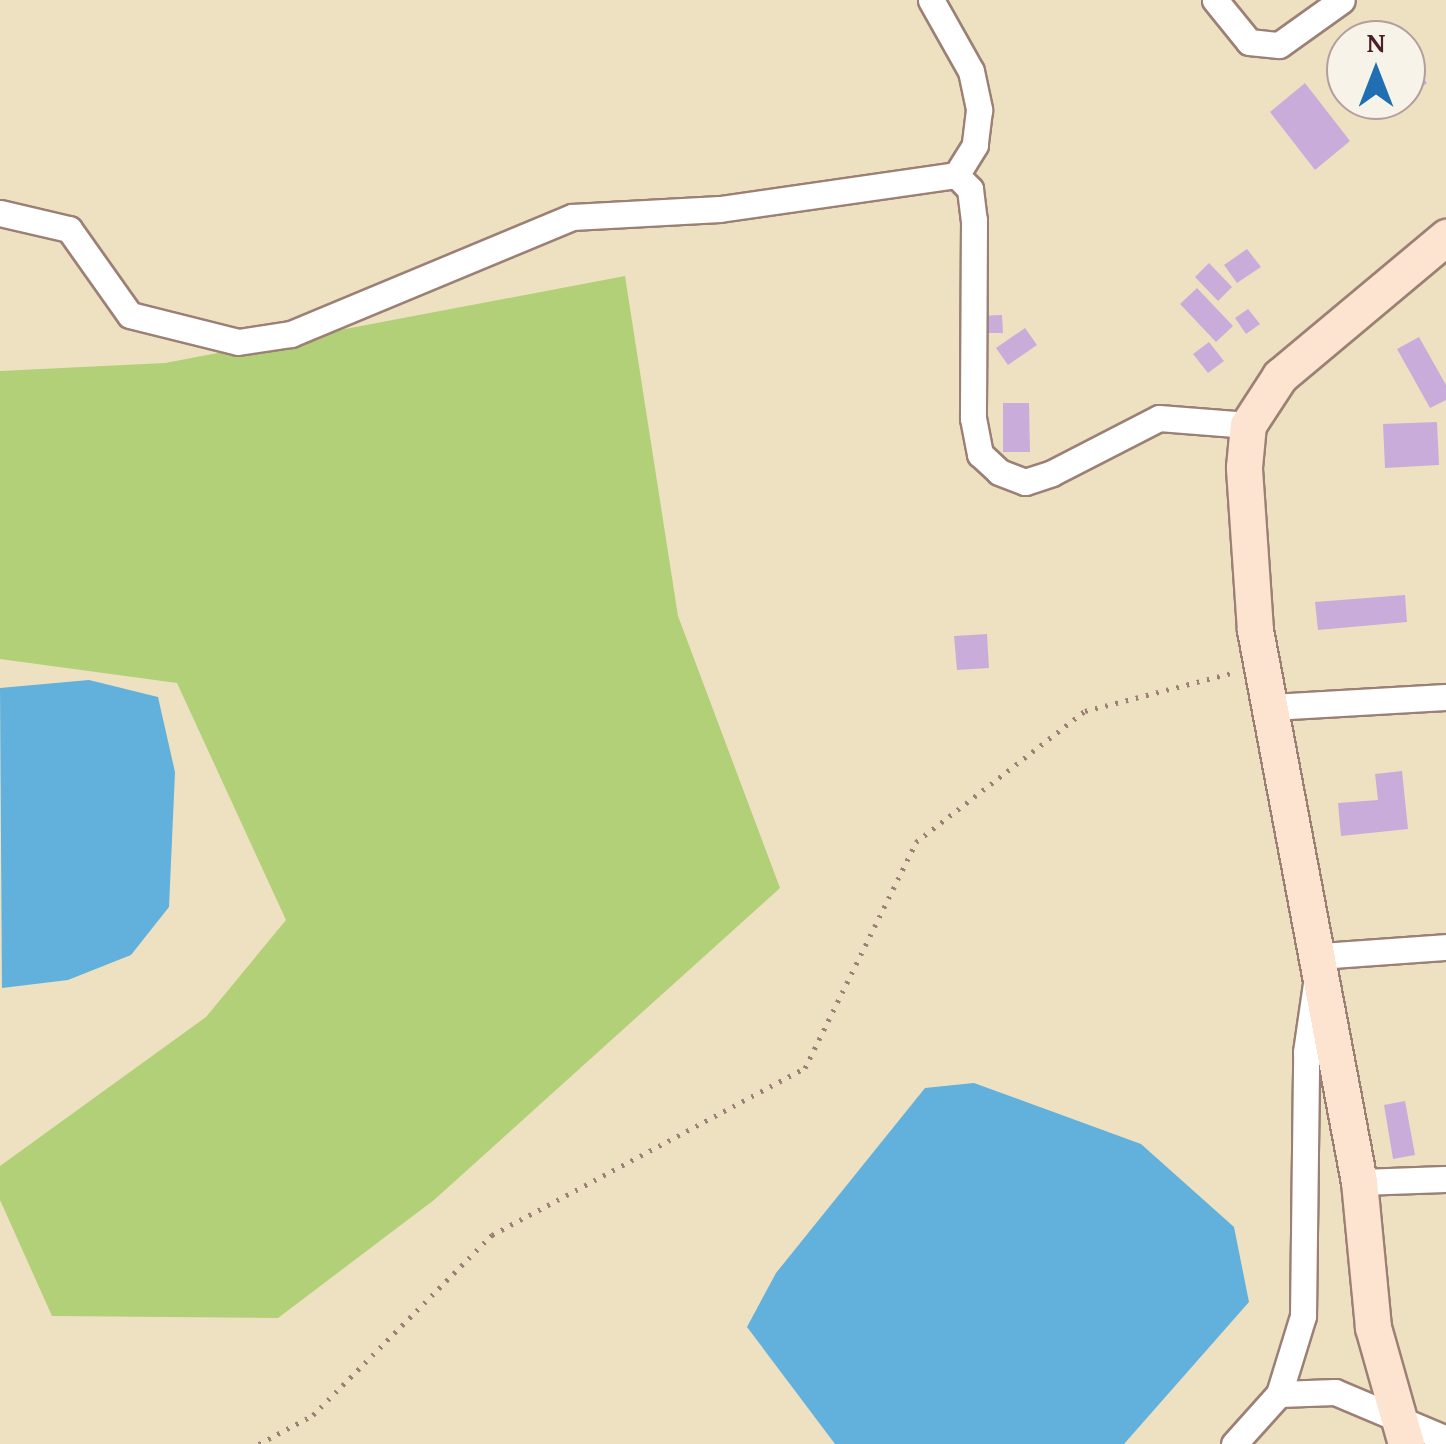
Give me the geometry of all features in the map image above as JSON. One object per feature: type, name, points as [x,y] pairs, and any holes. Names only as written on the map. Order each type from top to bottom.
[{"type":"street","points":[[0,214],[69,229],[130,315],[238,342],[290,334],[572,217],[720,209],[956,175],[975,145],[979,110],[970,72],[931,0]]},
{"type":"street","points":[[1215,0],[1249,42],[1279,44],[1342,0]]},
{"type":"street","points":[[956,175],[970,188],[974,220],[973,418],[980,454],[999,472],[1025,482],[1052,473],[1159,418],[1248,425]]},
{"type":"street","points":[[1400,1429],[1373,1327],[1359,1182],[1320,956],[1262,666],[1246,555],[1248,425],[1333,323],[1446,237]]},
{"type":"street","points":[[1271,707],[1446,697]]},
{"type":"street","points":[[1320,956],[1446,947]]},
{"type":"street","points":[[1234,1444],[1280,1394],[1303,1316],[1306,1052],[1320,956]]},
{"type":"street","points":[[1359,1182],[1446,1179]]},
{"type":"street","points":[[1280,1394],[1335,1392],[1400,1429],[1446,1438]]},
{"type":"path","points":[[259,1444],[313,1415],[492,1235],[804,1068],[916,842],[1084,711],[1262,666]]},
{"type":"green space","points":[[625,276],[678,616],[780,888],[434,1200],[278,1318],[52,1316],[0,1200],[0,1166],[206,1017],[286,920],[177,683],[0,659],[0,371],[165,363]]},
{"type":"water","points":[[89,680],[158,697],[175,772],[169,907],[131,955],[68,980],[2,988],[0,688]]},
{"type":"water","points":[[974,1083],[1141,1144],[1234,1227],[1249,1302],[1124,1444],[835,1444],[747,1327],[776,1273],[925,1088]]},
{"type":"building","points":[[1305,83],[1326,110],[1326,120],[1334,120],[1350,141],[1315,170],[1270,112]]},
{"type":"building","points":[[1247,249],[1261,267],[1237,283],[1224,265]]},
{"type":"building","points":[[1209,263],[1232,287],[1218,301],[1195,277]]},
{"type":"building","points":[[1197,288],[1233,326],[1216,342],[1180,304]]},
{"type":"building","points":[[1248,309],[1260,324],[1246,334],[1235,318]]},
{"type":"building","points":[[1002,315],[1003,333],[976,333],[976,316]]},
{"type":"building","points":[[1025,328],[1037,345],[1008,365],[996,348]]},
{"type":"building","points":[[1419,337],[1446,385],[1446,400],[1430,408],[1397,349]]},
{"type":"building","points":[[1209,342],[1224,361],[1208,373],[1193,354]]},
{"type":"building","points":[[1003,403],[1029,403],[1030,452],[1003,452]]},
{"type":"building","points":[[1437,422],[1439,465],[1385,468],[1383,424]]},
{"type":"building","points":[[1405,595],[1407,622],[1318,630],[1315,602]]},
{"type":"building","points":[[987,634],[989,668],[957,670],[954,636]]},
{"type":"building","points":[[1402,771],[1408,829],[1341,836],[1338,803],[1378,800],[1375,774]]},
{"type":"building","points":[[1405,1101],[1415,1155],[1393,1159],[1384,1105]]}]
